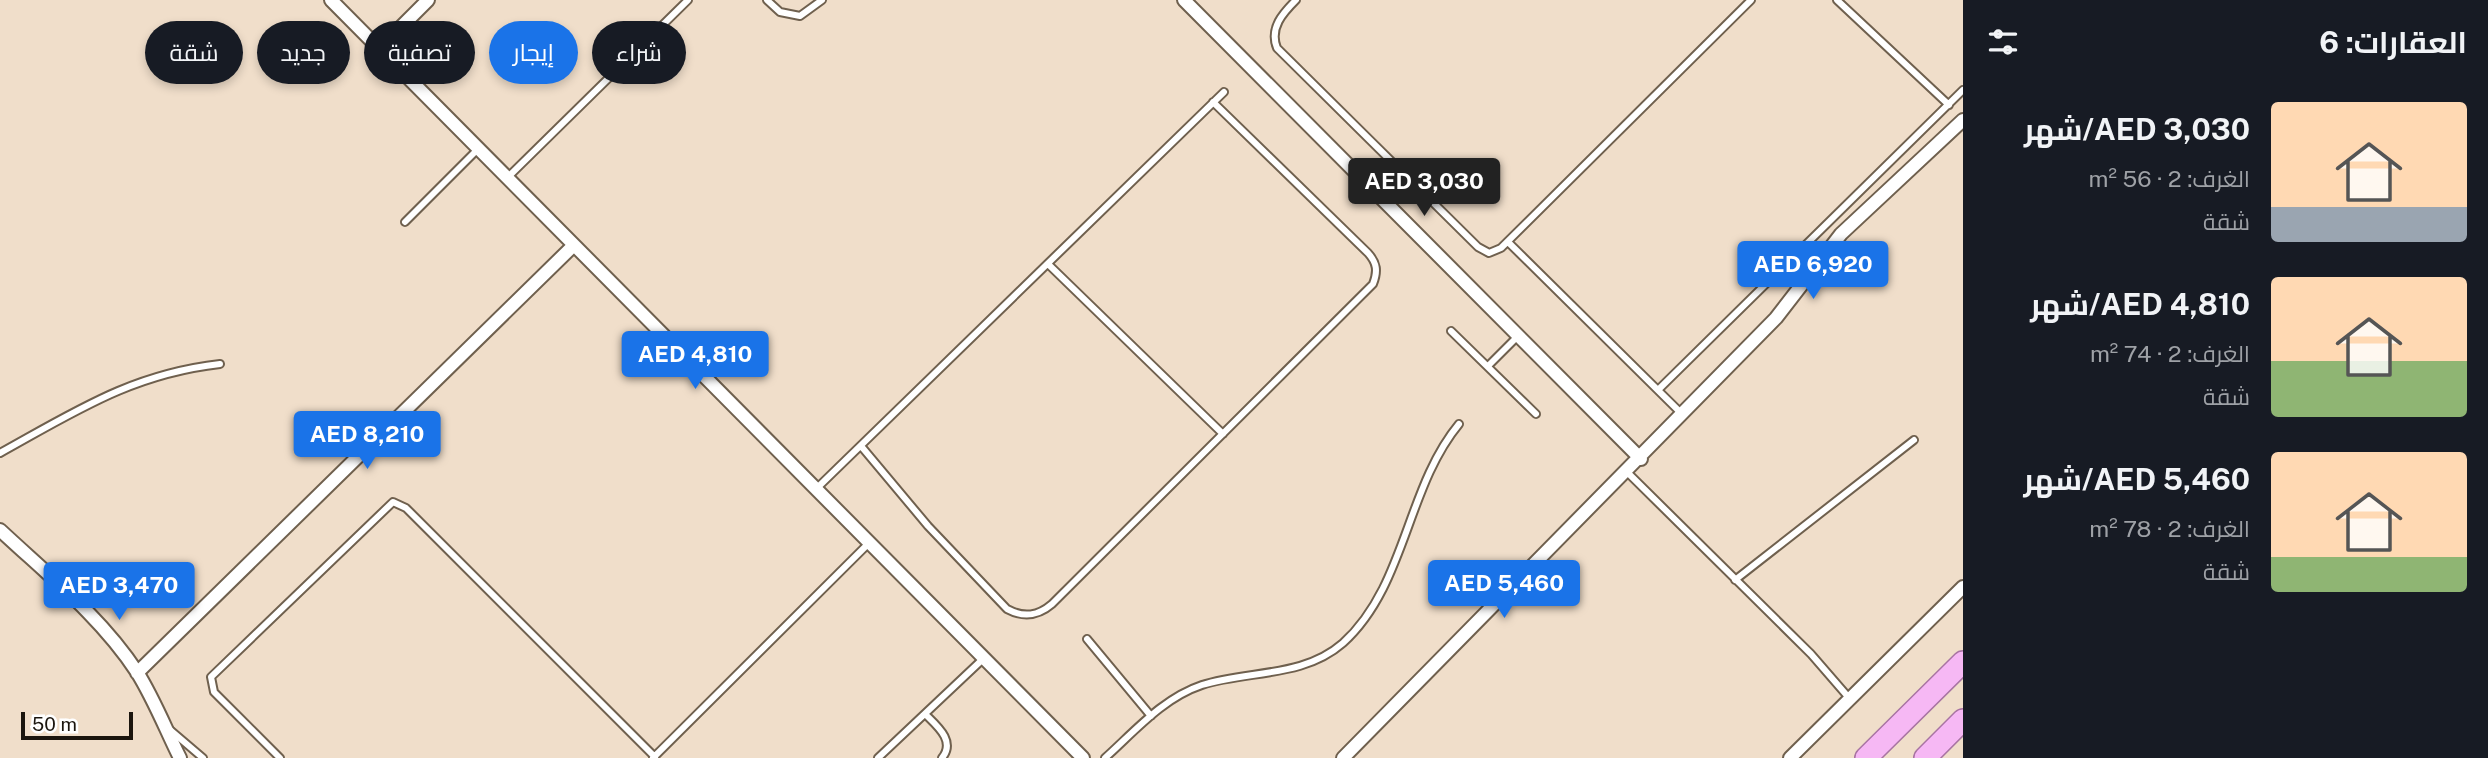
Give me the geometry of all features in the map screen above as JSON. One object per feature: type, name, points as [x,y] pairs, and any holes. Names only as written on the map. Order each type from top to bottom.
[{"type":"highway","points":[[1866,758],[1963,662]]},
{"type":"highway","points":[[1925,758],[1963,720]]},
{"type":"street","points":[[331,0],[364,34]]},
{"type":"street","points":[[407,21],[428,0]]},
{"type":"street","points":[[1184,0],[1641,459]]},
{"type":"street","points":[[414,84],[1083,758]]},
{"type":"street","points":[[1343,758],[1641,459],[1791,302],[1841,234],[1963,120]]},
{"type":"street","points":[[137,673],[574,245]]},
{"type":"street","points":[[0,530],[78,603],[137,673],[180,758]]},
{"type":"street","points":[[1790,758],[1963,587]]},
{"type":"lane","points":[[507,178],[688,0]]},
{"type":"lane","points":[[767,0],[780,12],[800,16],[822,0]]},
{"type":"lane","points":[[1296,0],[1276,27],[1274,35],[1277,48],[1483,251],[1496,252],[1751,0]]},
{"type":"lane","points":[[1837,0],[1949,106]]},
{"type":"lane","points":[[1659,390],[1963,90]]},
{"type":"lane","points":[[816,489],[1224,92]]},
{"type":"lane","points":[[861,446],[928,526],[1007,609],[1026,615],[1045,611],[1373,284],[1377,267],[1368,253],[1213,102]]},
{"type":"lane","points":[[405,222],[478,149]]},
{"type":"lane","points":[[1508,242],[1683,415]]},
{"type":"lane","points":[[1048,264],[1223,434]]},
{"type":"lane","points":[[1451,331],[1536,414]]},
{"type":"lane","points":[[1488,366],[1518,336]]},
{"type":"lane","points":[[0,453],[106,394],[133,383],[161,374],[220,364]]},
{"type":"lane","points":[[1105,758],[1151,716],[1182,694],[1201,686],[1295,668],[1319,659],[1350,636],[1374,606],[1438,457],[1459,424]]},
{"type":"lane","points":[[1735,580],[1914,440]]},
{"type":"lane","points":[[1628,472],[1811,654],[1850,699]]},
{"type":"lane","points":[[280,758],[214,692],[211,677],[384,507],[393,502],[406,508],[654,757],[869,543]]},
{"type":"lane","points":[[1087,639],[1151,716]]},
{"type":"lane","points":[[878,758],[984,659]]},
{"type":"lane","points":[[925,714],[946,738],[948,746],[942,758]]},
{"type":"lane","points":[[163,723],[203,758]]}]
